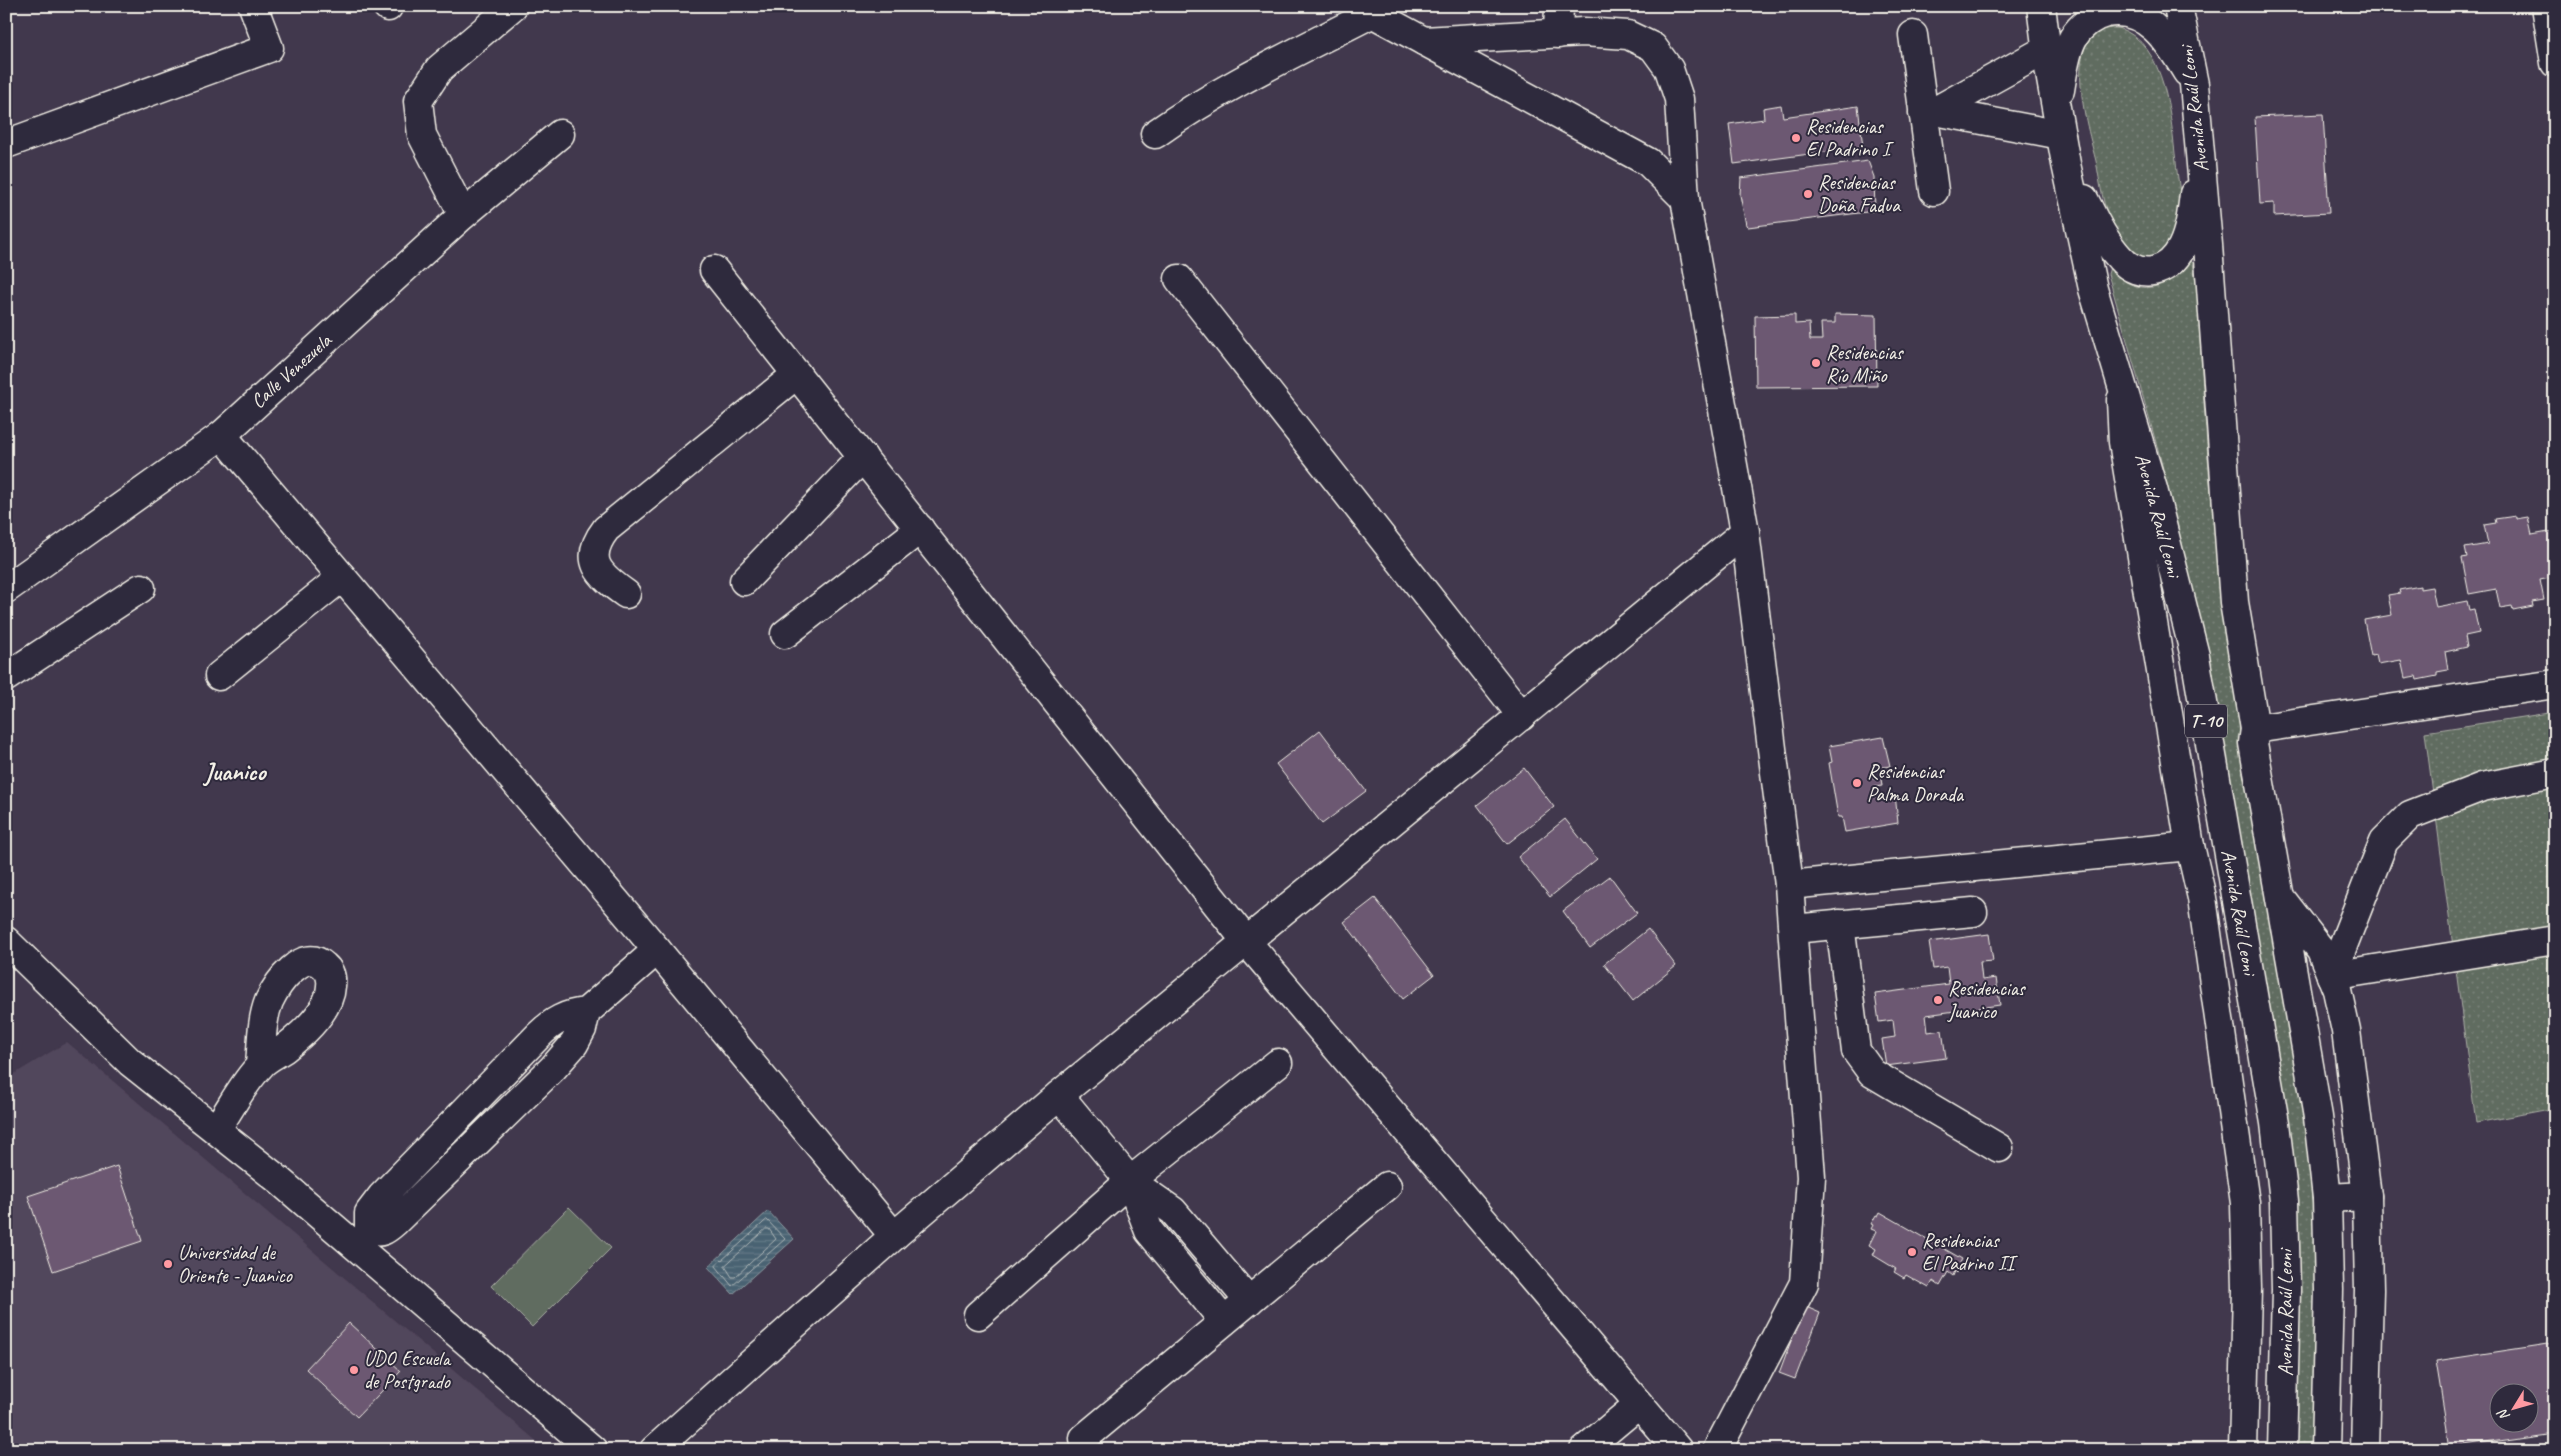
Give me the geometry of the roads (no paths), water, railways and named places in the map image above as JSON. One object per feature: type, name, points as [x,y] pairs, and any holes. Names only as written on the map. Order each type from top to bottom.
[{"type":"main road","points":[[7,141],[270,48],[253,6]]},
{"type":"main road","points":[[462,215],[422,135],[418,101],[439,68],[513,6]]},
{"type":"main road","points":[[1558,34],[1559,6]]},
{"type":"main road","name":"Avenida Raúl Leoni","points":[[2041,6],[2066,164],[2093,288],[2120,384],[2153,489],[2195,656],[2275,1123],[2284,1201],[2286,1290],[2282,1450]]},
{"type":"main road","name":"Avenida Raúl Leoni","points":[[2178,6],[2194,84],[2234,602],[2255,729],[2253,743],[2318,1117],[2327,1198],[2329,1290],[2325,1450]]},
{"type":"main road","points":[[2546,6],[2555,63]]},
{"type":"main road","points":[[1155,134],[1191,108],[1366,10],[1648,162],[1685,199]]},
{"type":"main road","points":[[2056,107],[2068,52],[2073,38],[2080,28],[2097,15],[2111,12],[2125,12],[2140,17],[2154,26],[2171,45],[2194,84]]},
{"type":"main road","points":[[1424,41],[1558,34],[1628,35],[1653,48],[1669,69],[1679,99],[1685,199],[1745,532],[1790,885],[1811,1177],[1804,1283],[1717,1450]]},
{"type":"main road","points":[[1913,35],[1929,112],[1934,191]]},
{"type":"main road","points":[[1929,112],[2047,49]]},
{"type":"main road","points":[[1929,112],[2061,135]]},
{"type":"main road","name":"Calle Venezuela","points":[[6,589],[222,435],[462,215],[560,134]]},
{"type":"main road","points":[[2066,164],[2092,215],[2121,260],[2142,273],[2152,273],[2168,264],[2182,248],[2193,201],[2200,154]]},
{"type":"main road","points":[[714,270],[1246,941],[1678,1450]]},
{"type":"main road","points":[[1179,280],[1522,716]]},
{"type":"main road","points":[[626,594],[606,580],[597,568],[594,554],[597,540],[606,529],[797,374]]},
{"type":"main road","name":"Avenida Raúl Leoni","points":[[2120,384],[2123,442],[2190,846],[2204,908],[2245,1203],[2247,1289],[2242,1450]]},
{"type":"main road","points":[[222,435],[657,950],[894,1236]]},
{"type":"main road","points":[[744,581],[863,457]]},
{"type":"main road","points":[[785,634],[920,529]]},
{"type":"main road","points":[[654,1450],[894,1236],[1059,1095],[1745,532]]},
{"type":"main road","points":[[219,676],[342,577]]},
{"type":"main road","points":[[6,677],[142,588]]},
{"type":"main road","points":[[2255,729],[2555,684]]},
{"type":"main road","points":[[2555,773],[2482,787],[2410,815],[2401,822],[2384,841],[2332,976],[2555,940]]},
{"type":"main road","points":[[1790,885],[2190,846]]},
{"type":"main road","name":"Avenida Raúl Leoni","points":[[2280,897],[2322,950],[2332,976],[2346,1031],[2367,1196],[2369,1290],[2365,1450]]},
{"type":"main road","points":[[1793,929],[1973,912]]},
{"type":"main road","points":[[1840,924],[1856,1051],[1862,1062],[1876,1076],[1999,1148]]},
{"type":"main road","points":[[6,941],[130,1062],[276,1177],[593,1450]]},
{"type":"main road","points":[[586,1012],[582,1029],[574,1044],[553,1068],[396,1221],[381,1232],[375,1232],[369,1228],[369,1213],[382,1196],[539,1035],[552,1023],[570,1014],[586,1012],[657,950]]},
{"type":"main road","points":[[978,1316],[1130,1181],[1278,1062]]},
{"type":"main road","points":[[226,1138],[217,1128],[260,1065]]},
{"type":"main road","points":[[1059,1095],[1130,1181],[1173,1211],[1248,1301]]},
{"type":"main road","points":[[1130,1181],[1149,1231],[1224,1321]]},
{"type":"main road","points":[[1084,1438],[1387,1186]]},
{"type":"main road","points":[[2327,1198],[2367,1196]]},
{"type":"main road","points":[[1584,1450],[1639,1404]]},
{"type":"water","points":[[768,1211],[794,1239],[733,1294],[708,1267]]},
{"type":"place","name":"Residencias El Padrino I","points":[[1796,138]]},
{"type":"place","name":"Residencias Doña Fadua","points":[[1808,194]]},
{"type":"place","name":"Residencias Río Miño","points":[[1816,363]]},
{"type":"place","name":"Residencias Palma Dorada","points":[[1857,783]]},
{"type":"place","name":"Residencias Juanico","points":[[1938,1000]]},
{"type":"place","name":"Residencias El Padrino II","points":[[1912,1252]]},
{"type":"place","name":"Universidad de Oriente - Juanico","points":[[168,1264]]},
{"type":"place","name":"UDO Escuela de Postgrado","points":[[354,1370]]},
{"type":"district","name":"Juanico","points":[[235,772]]}]
